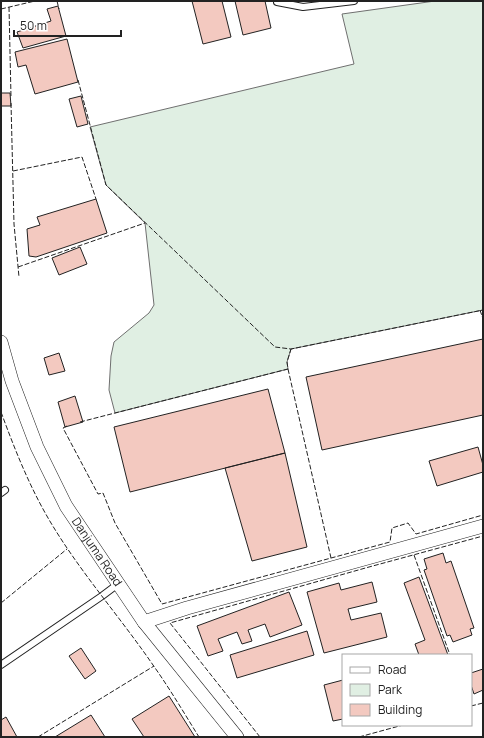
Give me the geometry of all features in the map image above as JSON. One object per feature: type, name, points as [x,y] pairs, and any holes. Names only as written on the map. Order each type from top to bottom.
[{"type":"street","name":"Danjuma Road","points":[[1,342],[12,381],[37,447],[66,506],[144,622],[237,737]]},
{"type":"street","points":[[144,622],[186,608],[483,526]]},
{"type":"lane","points":[[277,2],[303,7],[354,1]]},
{"type":"lane","points":[[1,665],[118,584]]},
{"type":"green space","points":[[435,1],[483,1],[483,310],[291,349],[287,362],[288,369],[115,413],[109,390],[111,356],[114,342],[149,313],[154,305],[145,223],[106,185],[90,127],[354,64],[342,14]]},
{"type":"building","points":[[192,1],[222,1],[231,37],[203,44]]},
{"type":"building","points":[[235,1],[265,1],[271,28],[243,35]]},
{"type":"building","points":[[58,6],[66,36],[23,48],[17,32],[51,21],[47,9]]},
{"type":"building","points":[[67,39],[78,82],[35,94],[26,65],[18,67],[15,52]]},
{"type":"building","points":[[1,93],[10,93],[11,106],[1,106]]},
{"type":"building","points":[[81,96],[88,124],[77,127],[69,99]]},
{"type":"building","points":[[96,199],[107,233],[36,257],[29,256],[27,229],[40,225],[37,217]]},
{"type":"building","points":[[80,247],[87,264],[59,275],[52,258]]},
{"type":"building","points":[[483,339],[483,415],[322,450],[306,377]]},
{"type":"building","points":[[59,353],[65,371],[49,375],[44,358]]},
{"type":"building","points":[[268,389],[285,453],[130,492],[114,427]]},
{"type":"building","points":[[75,396],[83,422],[65,427],[58,402]]},
{"type":"building","points":[[478,447],[483,465],[483,472],[437,486],[429,461]]},
{"type":"building","points":[[285,453],[307,547],[252,561],[225,468]]},
{"type":"building","points":[[443,553],[446,563],[451,561],[474,628],[470,629],[472,635],[453,642],[450,635],[447,636],[424,570],[427,569],[424,559]]},
{"type":"building","points":[[419,577],[448,654],[419,654],[415,644],[425,640],[404,583]]},
{"type":"building","points":[[372,582],[377,602],[348,609],[351,620],[381,613],[387,637],[324,653],[307,592],[339,583],[341,590]]},
{"type":"building","points":[[289,592],[302,625],[270,637],[265,624],[248,630],[252,641],[242,644],[237,632],[218,639],[223,651],[208,656],[197,626]]},
{"type":"building","points":[[307,631],[314,655],[237,678],[230,655]]},
{"type":"building","points":[[81,648],[96,671],[85,679],[69,656]]},
{"type":"building","points":[[483,669],[483,690],[474,694],[472,688],[472,673]]},
{"type":"building","points":[[342,680],[342,719],[333,721],[324,685]]},
{"type":"building","points":[[169,696],[195,737],[144,737],[132,719]]},
{"type":"building","points":[[91,715],[105,737],[55,737]]},
{"type":"building","points":[[6,717],[17,737],[1,737],[1,720]]},
{"type":"fence","points":[[1,9],[35,1]]},
{"type":"fence","points":[[57,1],[59,9]]},
{"type":"fence","points":[[9,7],[11,97]]},
{"type":"fence","points":[[78,80],[106,185],[275,347],[291,349],[483,310]]},
{"type":"fence","points":[[11,103],[14,224],[19,277]]},
{"type":"fence","points":[[13,171],[82,157],[96,199]]},
{"type":"fence","points":[[18,267],[145,223]]},
{"type":"fence","points":[[480,310],[483,319]]},
{"type":"fence","points":[[80,422],[288,369],[287,362],[291,349]]},
{"type":"fence","points":[[288,369],[331,558]]},
{"type":"fence","points":[[1,412],[23,469],[51,523],[75,560],[159,674],[199,737]]},
{"type":"fence","points":[[67,426],[63,428],[98,494],[103,493],[115,523],[162,604],[390,542],[392,528],[408,523],[416,534],[483,515]]},
{"type":"fence","points":[[260,737],[170,623],[483,536]]},
{"type":"fence","points":[[1,603],[67,549]]},
{"type":"fence","points":[[414,555],[450,654]]},
{"type":"fence","points":[[38,737],[154,666]]},
{"type":"fence","points":[[472,706],[483,703]]},
{"type":"fence","points":[[359,737],[399,726]]}]
